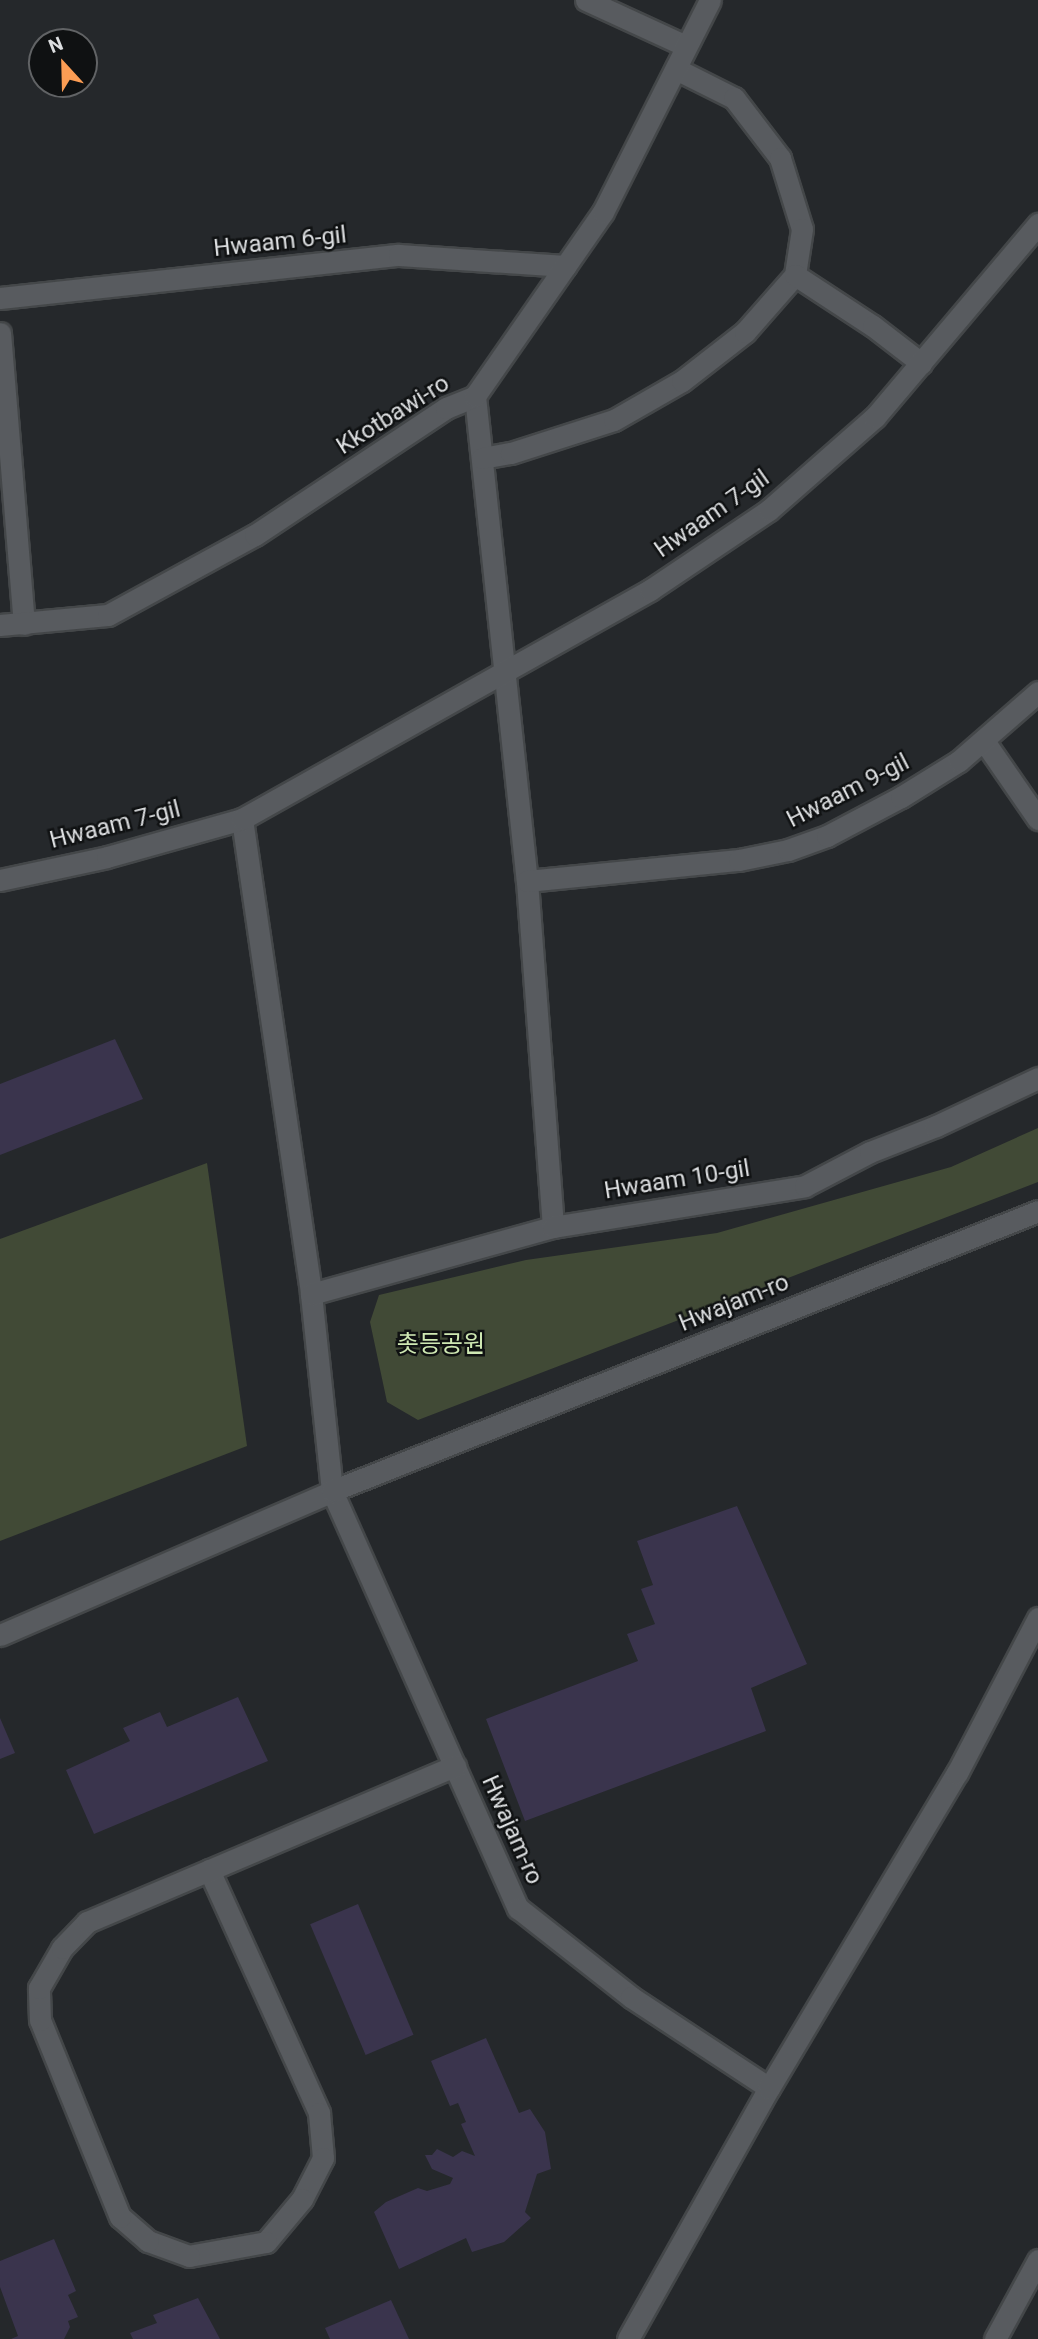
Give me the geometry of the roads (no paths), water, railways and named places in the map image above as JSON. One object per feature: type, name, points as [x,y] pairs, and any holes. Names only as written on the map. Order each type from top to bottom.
[{"type":"street","points":[[586,0],[686,46]]},
{"type":"street","name":"Kkotbawi-ro","points":[[0,625],[108,615],[255,535],[446,408],[475,396],[603,212],[710,0]]},
{"type":"street","points":[[482,458],[511,453],[614,420],[682,381],[745,332],[795,275],[802,229],[780,158],[734,98],[676,69]]},
{"type":"street","name":"Hwaam 7-gil","points":[[0,880],[107,857],[243,819],[650,590],[769,510],[875,417],[1036,231]]},
{"type":"street","name":"Hwaam 6-gil","points":[[0,298],[399,255],[566,266]]},
{"type":"street","points":[[795,275],[873,326],[921,363]]},
{"type":"street","points":[[0,333],[24,624]]},
{"type":"street","points":[[475,396],[527,881],[553,1227]]},
{"type":"street","name":"Hwaam 9-gil","points":[[527,881],[739,860],[788,850],[827,836],[901,797],[959,761],[1038,692]]},
{"type":"street","points":[[984,741],[1038,819]]},
{"type":"street","points":[[243,819],[311,1294],[332,1491]]},
{"type":"street","name":"Hwaam 10-gil","points":[[311,1294],[553,1227],[805,1186],[870,1152],[947,1121],[1038,1078]]},
{"type":"street","name":"Hwajam-ro","points":[[0,1634],[332,1491],[1038,1211]]},
{"type":"street","name":"Hwajam-ro","points":[[332,1491],[518,1908],[631,1997],[769,2088]]},
{"type":"street","points":[[628,2339],[769,2088],[957,1773],[1038,1618]]},
{"type":"street","points":[[209,1870],[319,2113],[323,2158],[302,2199],[266,2242],[189,2256],[148,2241],[120,2217],[40,2020],[39,1988],[62,1948],[87,1922],[209,1870],[455,1766]]},
{"type":"street","points":[[995,2339],[1038,2260]]},
{"type":"park label","name":"촛등공원","points":[[441,1345]]}]
